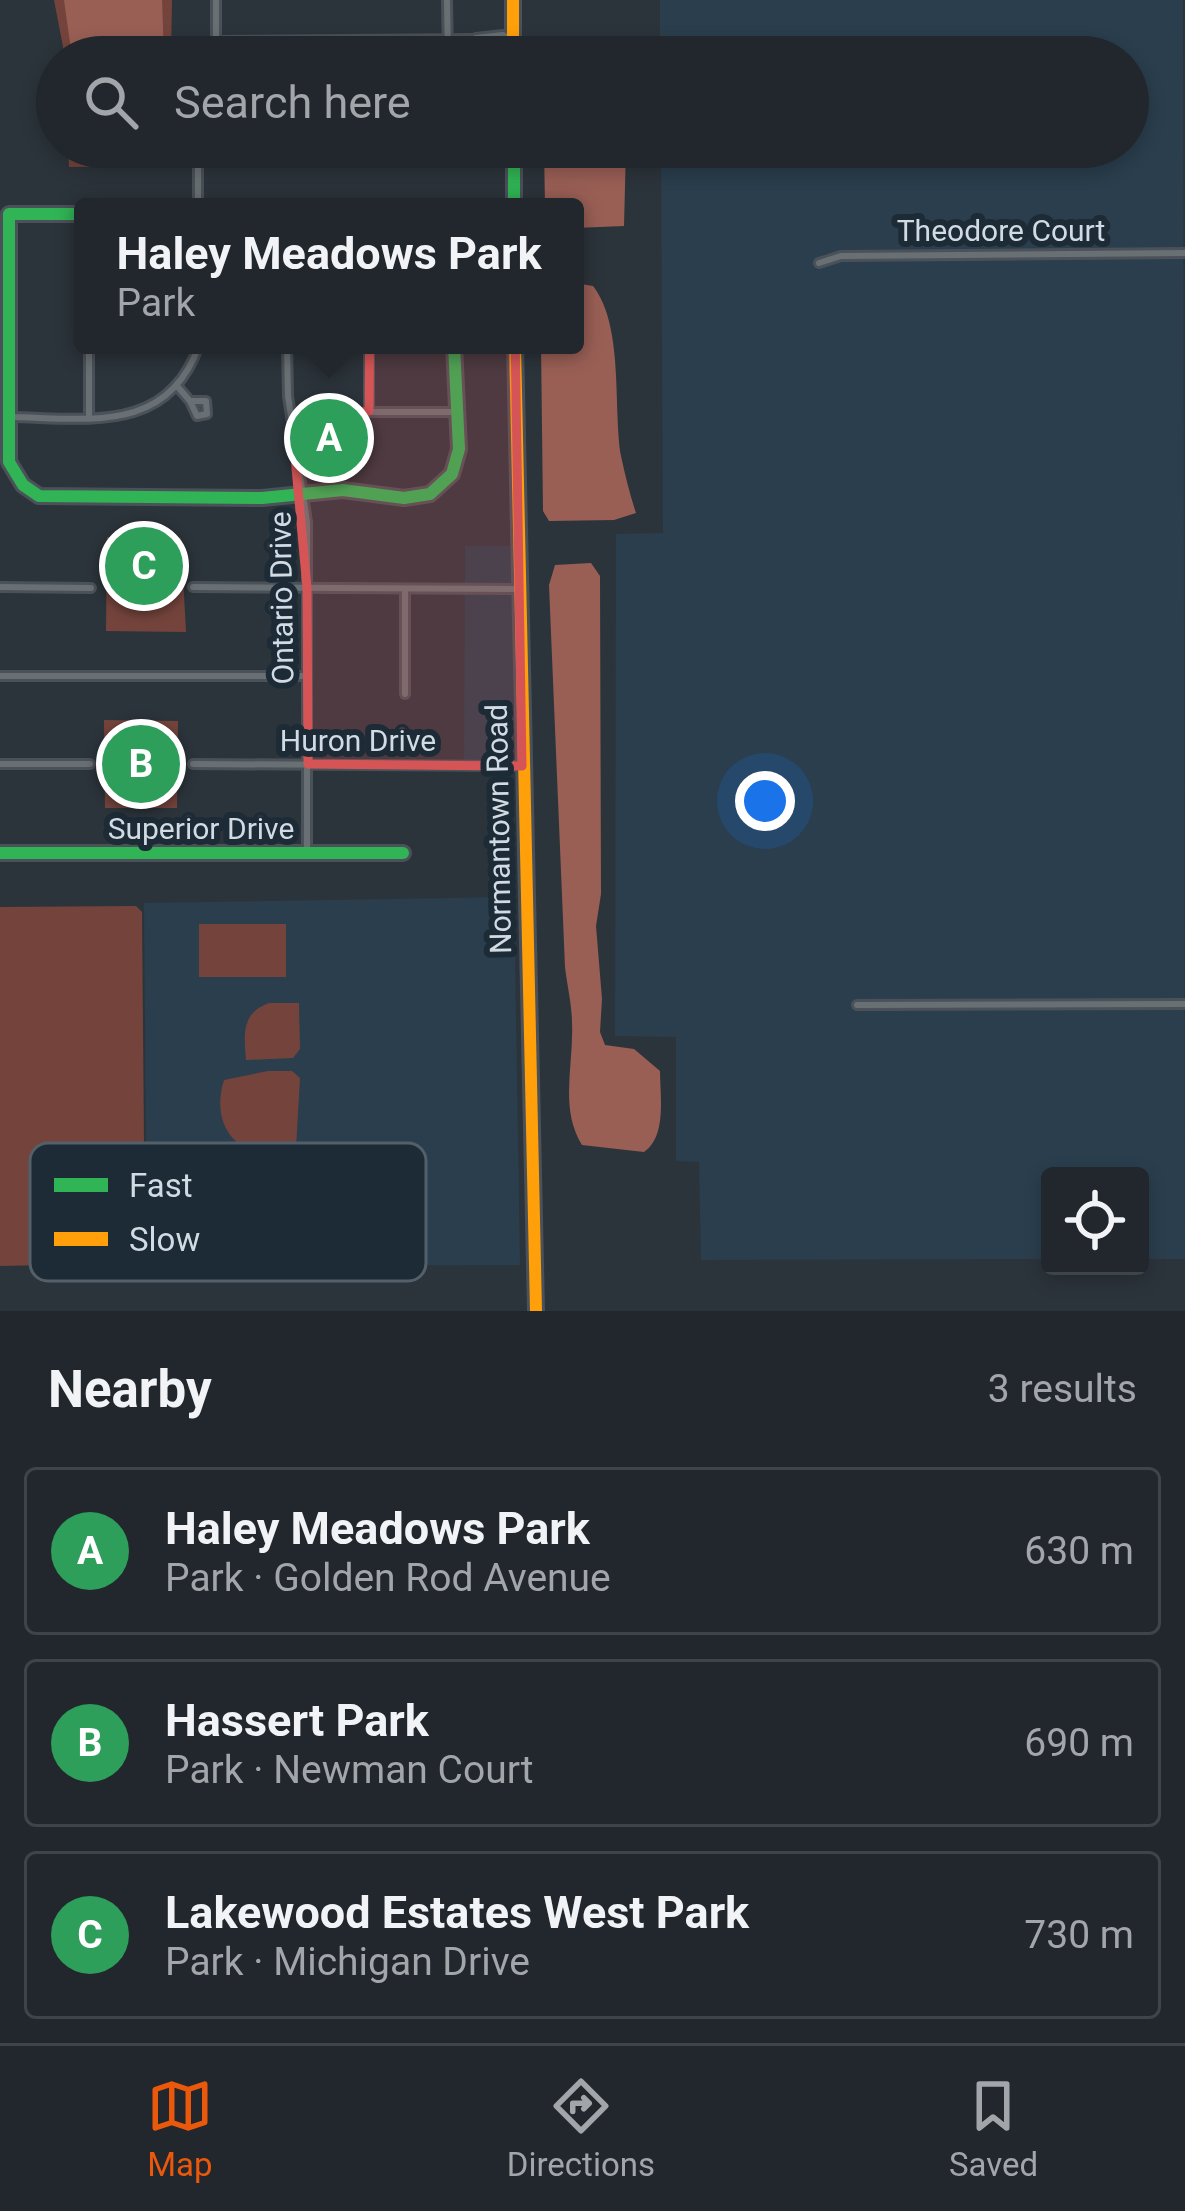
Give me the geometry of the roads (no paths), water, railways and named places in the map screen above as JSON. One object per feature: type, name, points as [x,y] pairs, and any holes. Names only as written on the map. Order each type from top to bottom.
[{"type":"street","points":[[216,0],[217,36]]},
{"type":"street","points":[[447,0],[448,36]]},
{"type":"street","points":[[513,0],[513,36]]},
{"type":"street","points":[[74,213],[14,210],[8,449],[13,475],[27,490],[46,498],[262,498],[344,490],[404,498],[430,494],[446,483],[459,449],[455,354]]},
{"type":"street","name":"Theodore Court","points":[[819,263],[841,256],[1185,254]]},
{"type":"street","points":[[89,354],[89,418]]},
{"type":"street","points":[[8,417],[112,418],[147,409],[177,386],[194,354]]},
{"type":"street","name":"Ontario Drive","points":[[288,354],[292,424],[305,493],[308,853]]},
{"type":"street","points":[[369,354],[369,412]]},
{"type":"street","name":"Normantown Road","points":[[515,354],[536,1311]]},
{"type":"street","points":[[177,386],[190,401]]},
{"type":"street","points":[[292,424],[369,412],[459,412]]},
{"type":"street","points":[[0,587],[92,588]]},
{"type":"street","points":[[193,587],[518,589]]},
{"type":"street","points":[[405,589],[405,694]]},
{"type":"street","points":[[0,676],[307,676]]},
{"type":"street","points":[[0,764],[89,764]]},
{"type":"street","name":"Huron Drive","points":[[194,764],[522,766]]},
{"type":"street","name":"Superior Drive","points":[[0,853],[403,853]]},
{"type":"street","points":[[857,1005],[1185,1004]]},
{"type":"place","name":"Haley Meadows Park","points":[[329,438]]},
{"type":"place","name":"Lakewood Estates West Park","points":[[144,566]]},
{"type":"place","name":"Hassert Park","points":[[141,764]]}]
